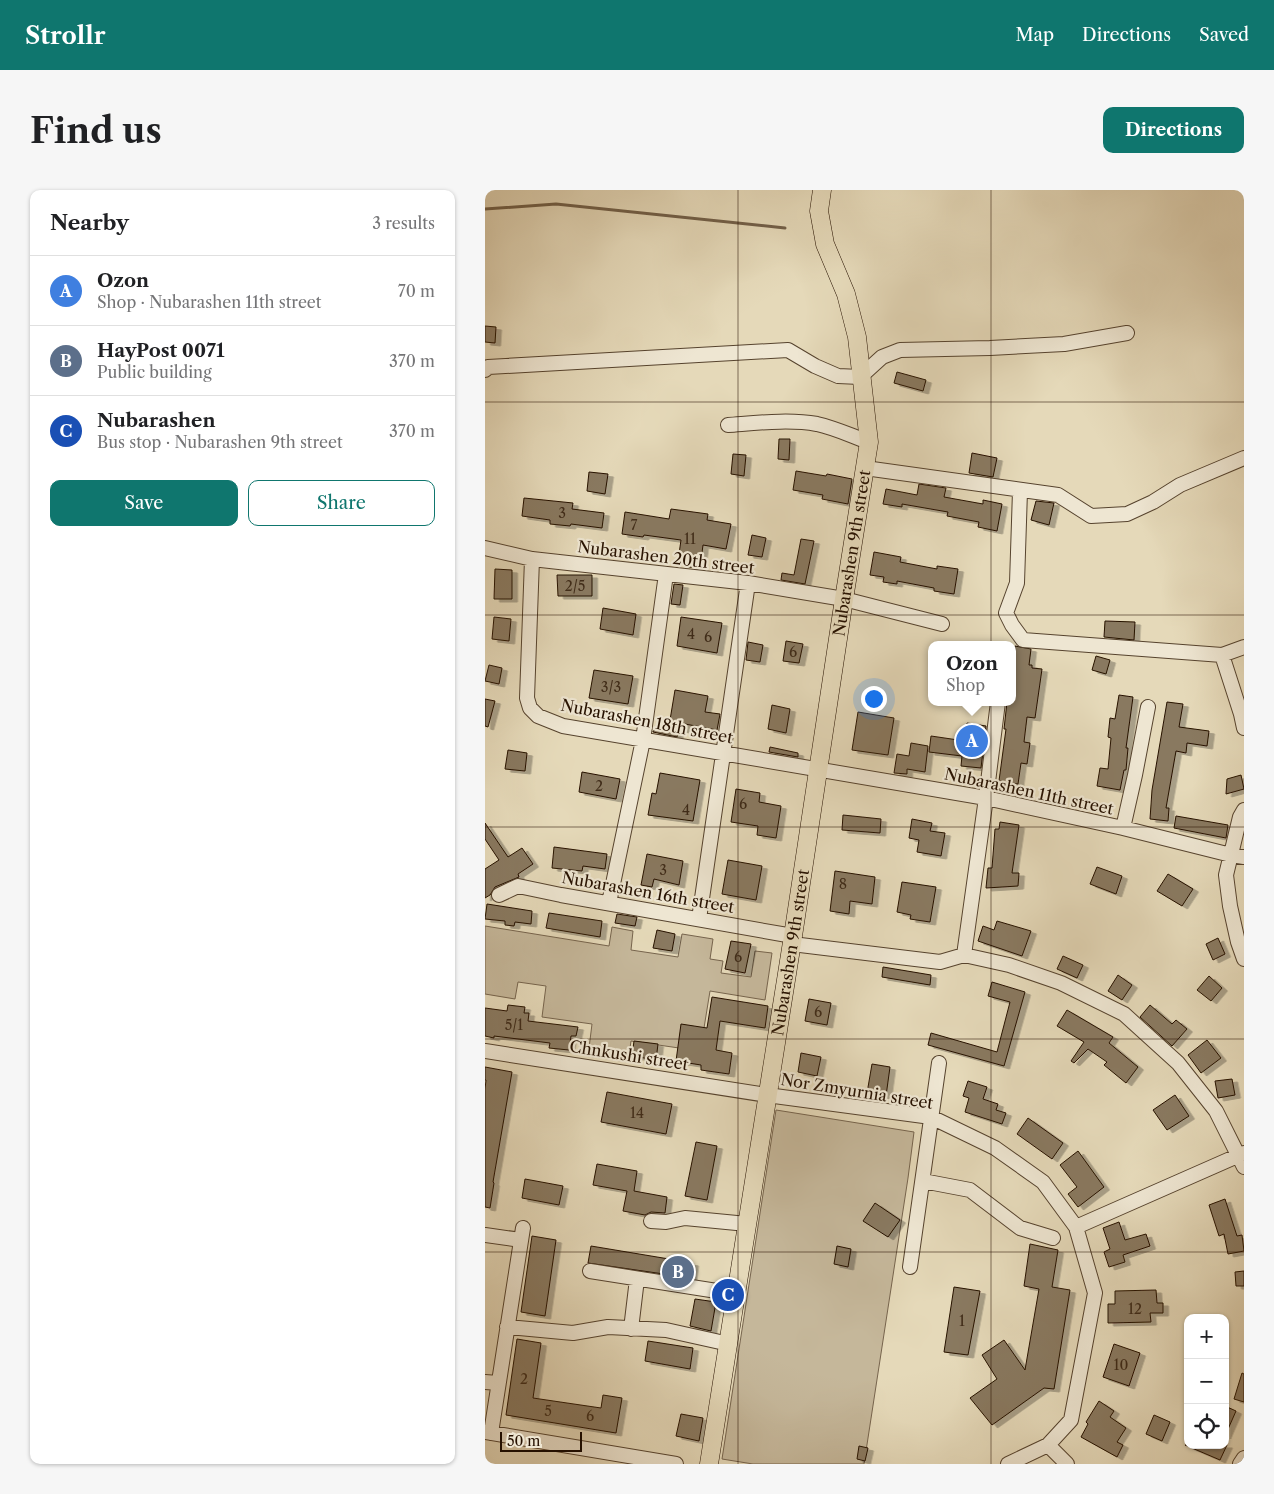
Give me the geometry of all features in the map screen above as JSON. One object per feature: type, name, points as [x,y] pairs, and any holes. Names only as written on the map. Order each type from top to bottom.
[{"type":"main road","name":"Nubarashen 9th street","points":[[709,1464],[793,940],[843,599],[869,442],[857,338],[846,294],[825,244],[819,211],[822,190]]},
{"type":"street","points":[[485,370],[488,367],[788,350],[815,366],[838,376],[860,377],[883,357],[900,350],[1065,344],[1127,333]]},
{"type":"street","points":[[728,425],[786,422],[816,424],[869,442]]},
{"type":"street","points":[[865,468],[1058,495],[1091,516],[1127,514],[1153,502],[1180,485],[1244,458]]},
{"type":"street","points":[[1020,491],[1017,583],[1006,613],[1011,625],[1023,640],[1222,655],[1244,647]]},
{"type":"street","name":"Nubarashen 20th street","points":[[485,548],[532,559],[748,583],[843,599],[942,624]]},
{"type":"street","name":"Nubarashen 18th street","points":[[532,559],[527,698],[531,708],[538,716],[563,726],[819,770]]},
{"type":"street","points":[[609,903],[643,740],[667,574]]},
{"type":"street","points":[[699,919],[748,583]]},
{"type":"street","points":[[1222,655],[1244,728]]},
{"type":"street","points":[[998,706],[987,798],[964,955],[1009,965],[1061,982],[1124,1014],[1177,1063],[1217,1110],[1242,1158],[1075,1227]]},
{"type":"street","points":[[1123,828],[1149,707]]},
{"type":"street","name":"Nubarashen 11th street","points":[[819,770],[987,798],[1123,828],[1237,856]]},
{"type":"street","points":[[1244,810],[1240,817],[1237,856],[1226,875],[1234,924],[1244,959]]},
{"type":"street","name":"Nubarashen 16th street","points":[[499,895],[518,886],[699,919],[793,940],[940,962],[964,955]]},
{"type":"street","name":"Chnkushi street","points":[[485,1051],[767,1095]]},
{"type":"street","points":[[909,1267],[939,1063]]},
{"type":"street","name":"Nor Zmyurnia street","points":[[767,1095],[931,1117],[995,1148],[1043,1182],[1075,1227],[1095,1293],[1071,1420],[1048,1445],[1008,1464]]},
{"type":"street","points":[[923,1181],[970,1190],[1020,1228],[1053,1238]]},
{"type":"street","points":[[651,1221],[666,1222],[685,1218],[747,1224]]},
{"type":"street","points":[[485,1236],[522,1234],[507,1327],[492,1383],[488,1432],[675,1464]]},
{"type":"street","points":[[590,1271],[736,1294]]},
{"type":"street","points":[[631,1329],[637,1279]]},
{"type":"street","points":[[507,1327],[573,1333],[608,1327],[666,1330],[729,1344]]},
{"type":"street","points":[[1048,1445],[1067,1464]]},
{"type":"street","points":[[1241,1464],[1244,1458]]},
{"type":"shaded area","points":[[485,926],[609,946],[612,927],[633,931],[631,950],[678,957],[682,934],[713,939],[710,959],[723,961],[721,973],[751,977],[755,951],[772,953],[765,1000],[710,991],[704,1028],[679,1048],[631,1041],[628,1062],[588,1056],[592,1024],[542,1017],[546,986],[518,982],[515,999],[485,994]]},
{"type":"shaded area","points":[[776,1110],[914,1132],[864,1464],[753,1464],[722,1459]]},
{"type":"building","points":[[485,326],[496,327],[495,343],[485,342]]},
{"type":"building","points":[[897,372],[926,380],[923,391],[894,383]]},
{"type":"building","points":[[779,439],[790,439],[789,460],[778,459]]},
{"type":"building","points":[[972,453],[997,458],[993,477],[969,473]]},
{"type":"building","points":[[733,454],[746,455],[744,476],[731,474]]},
{"type":"building","points":[[796,471],[852,479],[848,504],[822,499],[823,495],[793,490]]},
{"type":"building","points":[[589,472],[608,474],[605,494],[587,491]]},
{"type":"building","points":[[919,484],[946,488],[944,497],[983,504],[983,500],[1002,504],[997,531],[978,527],[979,522],[947,516],[948,512],[902,504],[902,507],[883,504],[886,489],[917,495]]},
{"type":"building","points":[[524,498],[573,503],[572,509],[604,513],[602,528],[571,524],[570,526],[550,524],[550,520],[522,516]]},
{"type":"building","points":[[1036,501],[1054,503],[1049,525],[1031,520]]},
{"type":"building","points":[[671,509],[708,514],[707,520],[731,524],[726,549],[703,545],[700,568],[688,567],[689,559],[679,554],[681,540],[622,534],[625,512],[669,519]]},
{"type":"building","points":[[752,535],[766,538],[762,557],[748,555]]},
{"type":"building","points":[[801,539],[814,541],[805,584],[781,580],[782,573],[794,575]]},
{"type":"building","points":[[874,552],[901,557],[900,562],[937,569],[937,566],[958,569],[954,594],[934,591],[934,588],[897,581],[897,584],[883,582],[884,577],[870,575]]},
{"type":"building","points":[[495,569],[512,570],[512,599],[494,599]]},
{"type":"building","points":[[557,575],[592,575],[592,596],[558,596]]},
{"type":"building","points":[[674,584],[683,585],[680,605],[671,604]]},
{"type":"building","points":[[603,608],[636,614],[633,635],[600,629]]},
{"type":"building","points":[[494,617],[511,619],[509,641],[492,639]]},
{"type":"building","points":[[681,617],[722,623],[717,653],[677,646]]},
{"type":"building","points":[[1105,621],[1135,622],[1134,640],[1104,637]]},
{"type":"building","points":[[786,641],[803,644],[799,663],[783,661]]},
{"type":"building","points":[[748,642],[763,645],[760,662],[746,660]]},
{"type":"building","points":[[1016,646],[1031,649],[1029,665],[1032,665],[1032,668],[1042,669],[1035,718],[1027,717],[1024,742],[1030,743],[1027,764],[1021,763],[1018,784],[999,781],[1006,729],[1004,729],[1007,706],[1016,706]]},
{"type":"building","points":[[1096,656],[1110,660],[1106,674],[1092,670]]},
{"type":"building","points":[[489,665],[502,668],[499,684],[485,681]]},
{"type":"building","points":[[594,670],[633,676],[628,704],[589,698]]},
{"type":"building","points":[[675,690],[708,696],[705,712],[720,714],[717,730],[685,724],[684,730],[679,729],[677,737],[653,732],[669,726]]},
{"type":"building","points":[[1119,695],[1133,697],[1126,748],[1128,748],[1126,770],[1124,770],[1120,790],[1097,786],[1100,768],[1108,769],[1111,738],[1108,737],[1110,718],[1115,719]]},
{"type":"building","points":[[485,699],[495,701],[488,727],[485,726]]},
{"type":"building","points":[[1167,702],[1183,704],[1179,727],[1209,731],[1207,746],[1187,743],[1186,753],[1176,751],[1166,808],[1169,808],[1168,821],[1150,819],[1152,790]]},
{"type":"building","points":[[772,705],[790,709],[786,733],[768,729]]},
{"type":"building","points":[[858,712],[894,718],[888,755],[852,750]]},
{"type":"building","points":[[967,723],[986,726],[981,768],[961,766],[962,756],[929,752],[931,736],[965,741]]},
{"type":"building","points":[[911,743],[928,746],[925,772],[907,769],[907,774],[894,773],[897,754],[909,756]]},
{"type":"building","points":[[770,747],[798,753],[798,757],[769,752]]},
{"type":"building","points":[[508,750],[527,753],[525,771],[505,769]]},
{"type":"building","points":[[582,772],[620,779],[616,799],[579,792]]},
{"type":"building","points":[[660,773],[700,780],[693,821],[648,815],[652,793],[656,794]]},
{"type":"building","points":[[1241,775],[1244,789],[1226,794],[1227,779]]},
{"type":"building","points":[[736,789],[760,793],[759,802],[781,806],[776,838],[757,835],[758,826],[731,822]]},
{"type":"building","points":[[843,815],[881,819],[880,833],[842,830]]},
{"type":"building","points":[[1176,816],[1228,825],[1226,838],[1174,828]]},
{"type":"building","points":[[912,819],[932,823],[930,831],[945,833],[941,856],[917,852],[919,840],[909,838]]},
{"type":"building","points":[[1000,822],[1019,825],[1012,873],[1019,873],[1018,886],[986,888],[988,868],[992,868],[995,829],[999,829]]},
{"type":"building","points":[[485,823],[508,857],[522,848],[533,864],[518,874],[519,877],[495,887],[490,895],[485,898],[485,869],[499,860],[485,839]]},
{"type":"building","points":[[554,847],[607,854],[605,869],[583,866],[582,871],[552,868]]},
{"type":"building","points":[[647,854],[683,861],[679,885],[654,879],[652,887],[641,885]]},
{"type":"building","points":[[728,860],[762,866],[756,900],[722,894]]},
{"type":"building","points":[[1097,867],[1122,876],[1116,894],[1090,884]]},
{"type":"building","points":[[835,871],[875,877],[872,904],[850,901],[849,914],[830,911]]},
{"type":"building","points":[[1168,874],[1193,889],[1182,906],[1157,891]]},
{"type":"building","points":[[902,882],[936,887],[930,922],[910,919],[911,915],[897,912]]},
{"type":"building","points":[[487,904],[532,911],[531,924],[515,922],[514,926],[505,925],[505,921],[485,919]]},
{"type":"building","points":[[549,913],[602,921],[600,937],[546,928]]},
{"type":"building","points":[[617,914],[637,917],[635,926],[615,923]]},
{"type":"building","points":[[997,921],[1031,931],[1022,956],[978,941],[983,926],[994,930]]},
{"type":"building","points":[[657,930],[675,934],[672,951],[653,948]]},
{"type":"building","points":[[1218,938],[1225,954],[1213,960],[1206,944]]},
{"type":"building","points":[[731,941],[751,944],[745,973],[725,969]]},
{"type":"building","points":[[1063,956],[1083,965],[1077,978],[1057,969]]},
{"type":"building","points":[[883,967],[931,975],[930,985],[882,977]]},
{"type":"building","points":[[1118,975],[1132,985],[1122,1000],[1108,991]]},
{"type":"building","points":[[1209,976],[1222,988],[1211,1001],[1197,990]]},
{"type":"building","points":[[992,982],[1025,992],[1004,1066],[928,1045],[931,1033],[997,1052],[1010,1002],[988,996]]},
{"type":"building","points":[[712,997],[768,1006],[765,1028],[720,1021],[716,1050],[732,1053],[729,1074],[701,1070],[701,1065],[676,1061],[681,1024],[707,1028]]},
{"type":"building","points":[[809,999],[831,1003],[827,1025],[805,1021]]},
{"type":"building","points":[[508,1005],[525,1007],[524,1013],[529,1013],[528,1021],[578,1027],[576,1036],[571,1036],[569,1050],[549,1048],[550,1043],[485,1036],[485,1008],[507,1011]]},
{"type":"building","points":[[1150,1005],[1172,1024],[1176,1020],[1187,1029],[1172,1046],[1140,1017]]},
{"type":"building","points":[[1067,1010],[1113,1037],[1109,1043],[1138,1067],[1126,1083],[1104,1065],[1107,1062],[1088,1049],[1074,1063],[1071,1061],[1084,1042],[1057,1026]]},
{"type":"building","points":[[1207,1040],[1221,1058],[1201,1073],[1188,1055]]},
{"type":"building","points":[[634,1041],[658,1044],[656,1060],[632,1056]]},
{"type":"building","points":[[801,1053],[821,1057],[817,1076],[798,1072]]},
{"type":"building","points":[[872,1064],[890,1067],[886,1096],[867,1093]]},
{"type":"building","points":[[485,1067],[512,1072],[490,1208],[485,1207]]},
{"type":"building","points":[[1232,1079],[1235,1095],[1218,1098],[1215,1081]]},
{"type":"building","points":[[968,1081],[987,1087],[983,1099],[998,1104],[996,1110],[1006,1113],[1002,1124],[965,1112],[969,1098],[963,1096]]},
{"type":"building","points":[[607,1092],[672,1104],[666,1134],[601,1122]]},
{"type":"building","points":[[1175,1095],[1189,1116],[1167,1130],[1153,1110]]},
{"type":"building","points":[[1028,1118],[1063,1143],[1052,1159],[1017,1134]]},
{"type":"building","points":[[696,1142],[717,1146],[707,1200],[685,1196]]},
{"type":"building","points":[[1078,1151],[1104,1187],[1078,1207],[1068,1194],[1077,1187],[1060,1165]]},
{"type":"building","points":[[597,1164],[637,1171],[634,1191],[667,1197],[665,1213],[651,1212],[645,1215],[623,1211],[627,1191],[593,1185]]},
{"type":"building","points":[[525,1179],[563,1186],[559,1205],[522,1198]]},
{"type":"building","points":[[1225,1199],[1237,1236],[1242,1235],[1244,1251],[1228,1254],[1224,1234],[1219,1236],[1209,1205]]},
{"type":"building","points":[[875,1203],[900,1220],[888,1237],[863,1221]]},
{"type":"building","points":[[1119,1222],[1125,1240],[1146,1234],[1150,1246],[1123,1255],[1125,1262],[1109,1267],[1104,1252],[1110,1249],[1103,1228]]},
{"type":"building","points":[[532,1236],[556,1240],[545,1316],[521,1312]]},
{"type":"building","points":[[1030,1244],[1058,1250],[1052,1287],[1070,1290],[1054,1389],[1044,1388],[992,1425],[970,1398],[997,1379],[982,1355],[1004,1340],[1025,1370],[1039,1289],[1024,1286]]},
{"type":"building","points":[[591,1246],[693,1263],[691,1278],[588,1263]]},
{"type":"building","points":[[837,1246],[851,1249],[848,1267],[834,1264]]},
{"type":"building","points":[[1244,1271],[1244,1286],[1236,1286],[1235,1272]]},
{"type":"building","points":[[954,1287],[980,1291],[968,1355],[944,1352]]},
{"type":"building","points":[[1156,1290],[1157,1303],[1163,1303],[1163,1313],[1150,1313],[1151,1322],[1108,1323],[1108,1304],[1115,1304],[1115,1291]]},
{"type":"building","points":[[695,1299],[716,1302],[711,1331],[690,1326]]},
{"type":"building","points":[[517,1339],[541,1343],[533,1398],[601,1408],[603,1395],[622,1398],[616,1433],[506,1415]]},
{"type":"building","points":[[648,1341],[693,1348],[690,1369],[645,1361]]},
{"type":"building","points":[[1114,1344],[1140,1353],[1129,1386],[1103,1377]]},
{"type":"building","points":[[1242,1373],[1244,1374],[1244,1402],[1234,1399]]},
{"type":"building","points":[[1099,1401],[1114,1411],[1110,1417],[1126,1428],[1117,1442],[1123,1445],[1117,1457],[1081,1437],[1088,1424],[1086,1422]]},
{"type":"building","points":[[1229,1408],[1236,1411],[1229,1427]]},
{"type":"building","points":[[681,1414],[703,1418],[699,1441],[676,1436]]},
{"type":"building","points":[[1154,1415],[1170,1422],[1162,1441],[1146,1434]]},
{"type":"building","points":[[859,1446],[868,1448],[865,1461],[857,1459]]},
{"type":"building","points":[[1194,1449],[1225,1449],[1220,1460]]},
{"type":"waterway","points":[[485,209],[556,204],[785,228]]},
{"type":"place","name":"Ozon","points":[[972,741]]},
{"type":"place","name":"HayPost 0071","points":[[678,1272]]},
{"type":"place","name":"Nubarashen","points":[[728,1295]]}]
